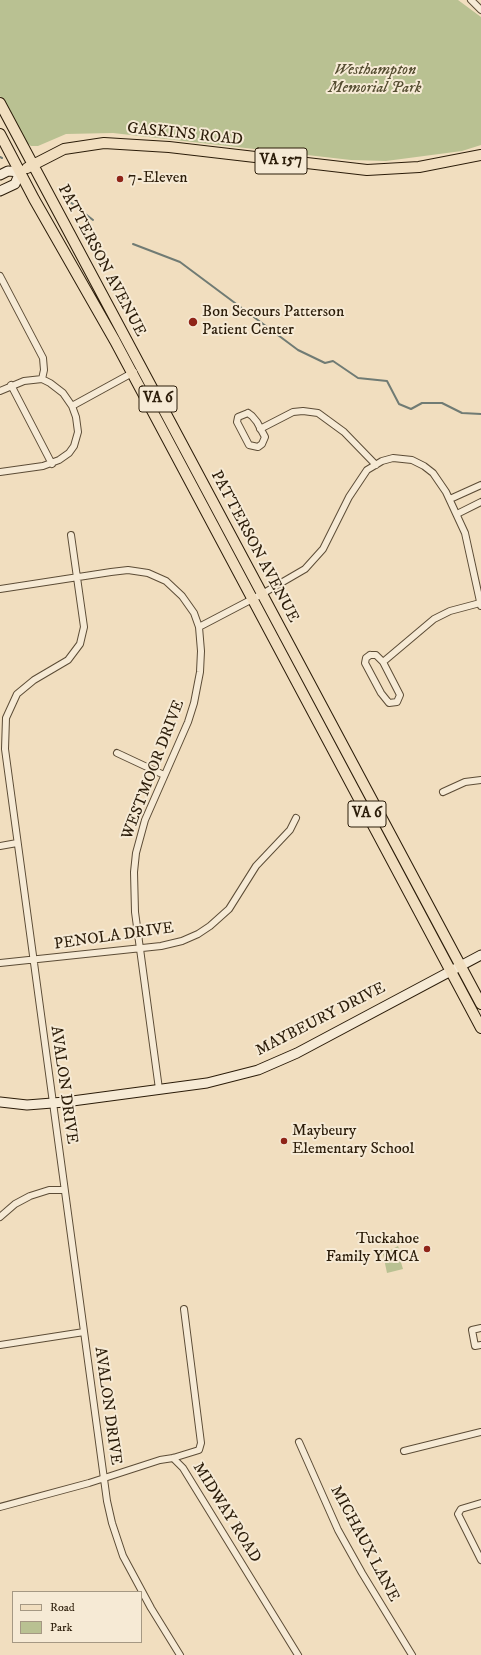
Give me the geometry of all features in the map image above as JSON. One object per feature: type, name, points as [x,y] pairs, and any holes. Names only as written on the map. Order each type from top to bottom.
[{"type":"main road","name":"PATTERSON AVENUE","points":[[0,103],[481,1004]]},
{"type":"main road","name":"PATTERSON AVENUE","points":[[0,134],[132,373],[481,1028]]},
{"type":"main road","name":"GASKINS ROAD","points":[[33,165],[64,149],[104,143],[169,147],[367,170],[419,167],[481,155]]},
{"type":"main road","name":"VA 157","points":[[20,172],[33,165]]},
{"type":"street","points":[[471,0],[481,10]]},
{"type":"street","points":[[0,175],[8,171],[20,172],[15,184],[0,192]]},
{"type":"street","points":[[0,276],[44,358],[42,380]]},
{"type":"street","points":[[72,406],[141,368]]},
{"type":"street","points":[[0,391],[10,385],[24,380],[42,380],[56,387],[72,406],[78,424],[76,439],[69,453],[52,464],[0,472]]},
{"type":"street","points":[[10,385],[52,464]]},
{"type":"street","points":[[260,429],[293,412],[303,411],[318,413],[344,432],[376,465]]},
{"type":"street","points":[[243,414],[252,416],[260,429],[265,438],[264,442],[260,446],[251,447],[239,426],[238,417],[243,414]]},
{"type":"street","points":[[0,589],[128,570],[148,573],[166,581],[182,596],[194,613],[199,627],[262,594],[305,569],[323,550],[349,497],[367,470],[393,458],[412,460],[424,466],[433,473],[450,499],[467,541],[481,604],[450,610],[434,619],[383,662]]},
{"type":"street","points":[[450,499],[481,485]]},
{"type":"street","points":[[457,514],[481,502]]},
{"type":"street","name":"AVALON DRIVE","points":[[71,535],[84,626],[80,644],[68,660],[34,680],[18,694],[6,718],[2,738],[103,1478],[112,1523],[123,1556],[141,1591]]},
{"type":"street","name":"WESTMOOR DRIVE","points":[[159,1089],[133,893],[136,853],[145,820],[194,703],[200,672],[199,627]]},
{"type":"street","points":[[373,654],[378,656],[383,662],[400,694],[398,700],[394,703],[386,701],[365,663],[366,658],[373,654]]},
{"type":"street","points":[[117,753],[164,775]]},
{"type":"street","points":[[444,792],[465,782],[481,780]]},
{"type":"street","name":"PENOLA DRIVE","points":[[0,963],[161,946],[182,941],[198,934],[216,922],[229,909],[256,866],[290,830],[296,818]]},
{"type":"street","points":[[0,846],[17,843]]},
{"type":"street","name":"MAYBEURY DRIVE","points":[[0,1102],[27,1105],[52,1103],[223,1079],[277,1062],[481,955]]},
{"type":"street","points":[[0,1217],[15,1204],[30,1196],[49,1190],[64,1190]]},
{"type":"street","points":[[173,1458],[199,1450],[201,1443],[184,1309]]},
{"type":"street","points":[[481,1328],[472,1330],[475,1346],[481,1345]]},
{"type":"street","points":[[0,1345],[84,1332]]},
{"type":"street","points":[[404,1451],[481,1432]]},
{"type":"street","name":"MICHAUX LANE","points":[[299,1442],[338,1530],[365,1579],[412,1655]]},
{"type":"street","name":"MIDWAY ROAD","points":[[0,1507],[103,1478],[160,1460],[173,1458],[183,1468],[298,1655]]},
{"type":"street","points":[[481,1503],[461,1509],[458,1514],[481,1560]]},
{"type":"street","name":"AVALON DRIVE","points":[[142,1592],[180,1655]]},
{"type":"green space","name":"Westhampton Memorial Park","points":[[0,0],[458,0],[481,17],[481,145],[462,151],[386,161],[351,160],[113,133],[66,134],[38,146],[31,146],[25,141],[0,96]]},
{"type":"green space","points":[[398,1246],[403,1259],[400,1259],[403,1269],[387,1273],[383,1254]]},
{"type":"waterway","points":[[69,201],[93,220]]},
{"type":"waterway","points":[[133,244],[180,262],[298,350],[325,363],[333,361],[358,378],[387,381],[399,404],[411,409],[422,403],[442,403],[462,413],[481,414]]},
{"type":"place","name":"7-Eleven","points":[[120,179]]},
{"type":"place","name":"Bon Secours Patterson Patient Center","points":[[193,322]]},
{"type":"place","name":"Maybeury Elementary School","points":[[284,1141]]},
{"type":"place","name":"Tuckahoe Family YMCA","points":[[427,1249]]}]
